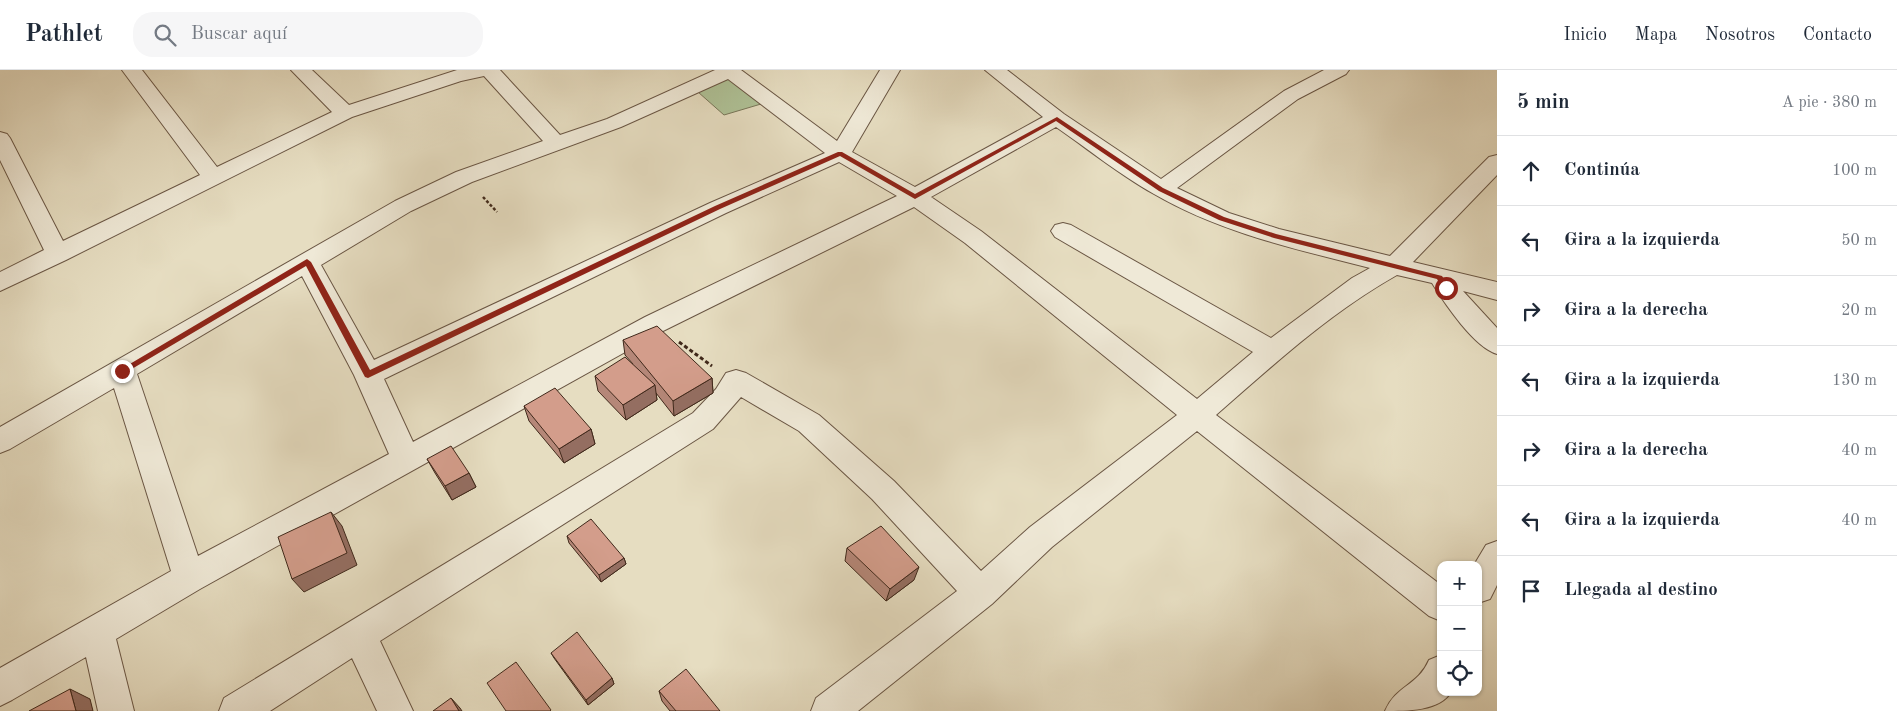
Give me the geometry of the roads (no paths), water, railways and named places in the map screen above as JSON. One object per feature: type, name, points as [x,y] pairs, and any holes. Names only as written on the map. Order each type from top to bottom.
[{"type":"street","points":[[132,70],[213,177]]},
{"type":"street","points":[[301,70],[345,113]]},
{"type":"street","points":[[0,282],[345,113],[454,73],[488,70],[556,143]]},
{"type":"street","points":[[0,441],[402,206],[464,177],[614,122],[731,70],[840,154],[915,196],[988,249],[1129,359],[1196,415],[1437,602]]},
{"type":"street","points":[[368,375],[718,208],[840,154],[890,70]]},
{"type":"street","points":[[996,70],[1057,118],[1161,189],[1222,218],[1274,236],[1497,291]]},
{"type":"street","points":[[1161,189],[1291,95],[1339,70]]},
{"type":"street","points":[[0,688],[189,578],[654,324],[915,196],[1057,118]]},
{"type":"street","points":[[0,138],[58,254]]},
{"type":"street","points":[[829,711],[980,592],[1041,537],[1196,415],[1272,351],[1361,284],[1396,266],[1497,162]]},
{"type":"street","points":[[1063,231],[1272,351]]},
{"type":"street","points":[[307,262],[368,375],[406,459]]},
{"type":"street","points":[[1440,278],[1460,306],[1497,344]]},
{"type":"street","points":[[122,371],[189,578]]},
{"type":"street","points":[[237,711],[703,421],[726,397],[736,380],[809,422],[883,490],[980,592]]},
{"type":"street","points":[[1482,581],[1497,555]]},
{"type":"street","points":[[97,630],[116,711]]},
{"type":"street","points":[[359,635],[395,711]]},
{"type":"street","points":[[1403,711],[1437,682]]}]
